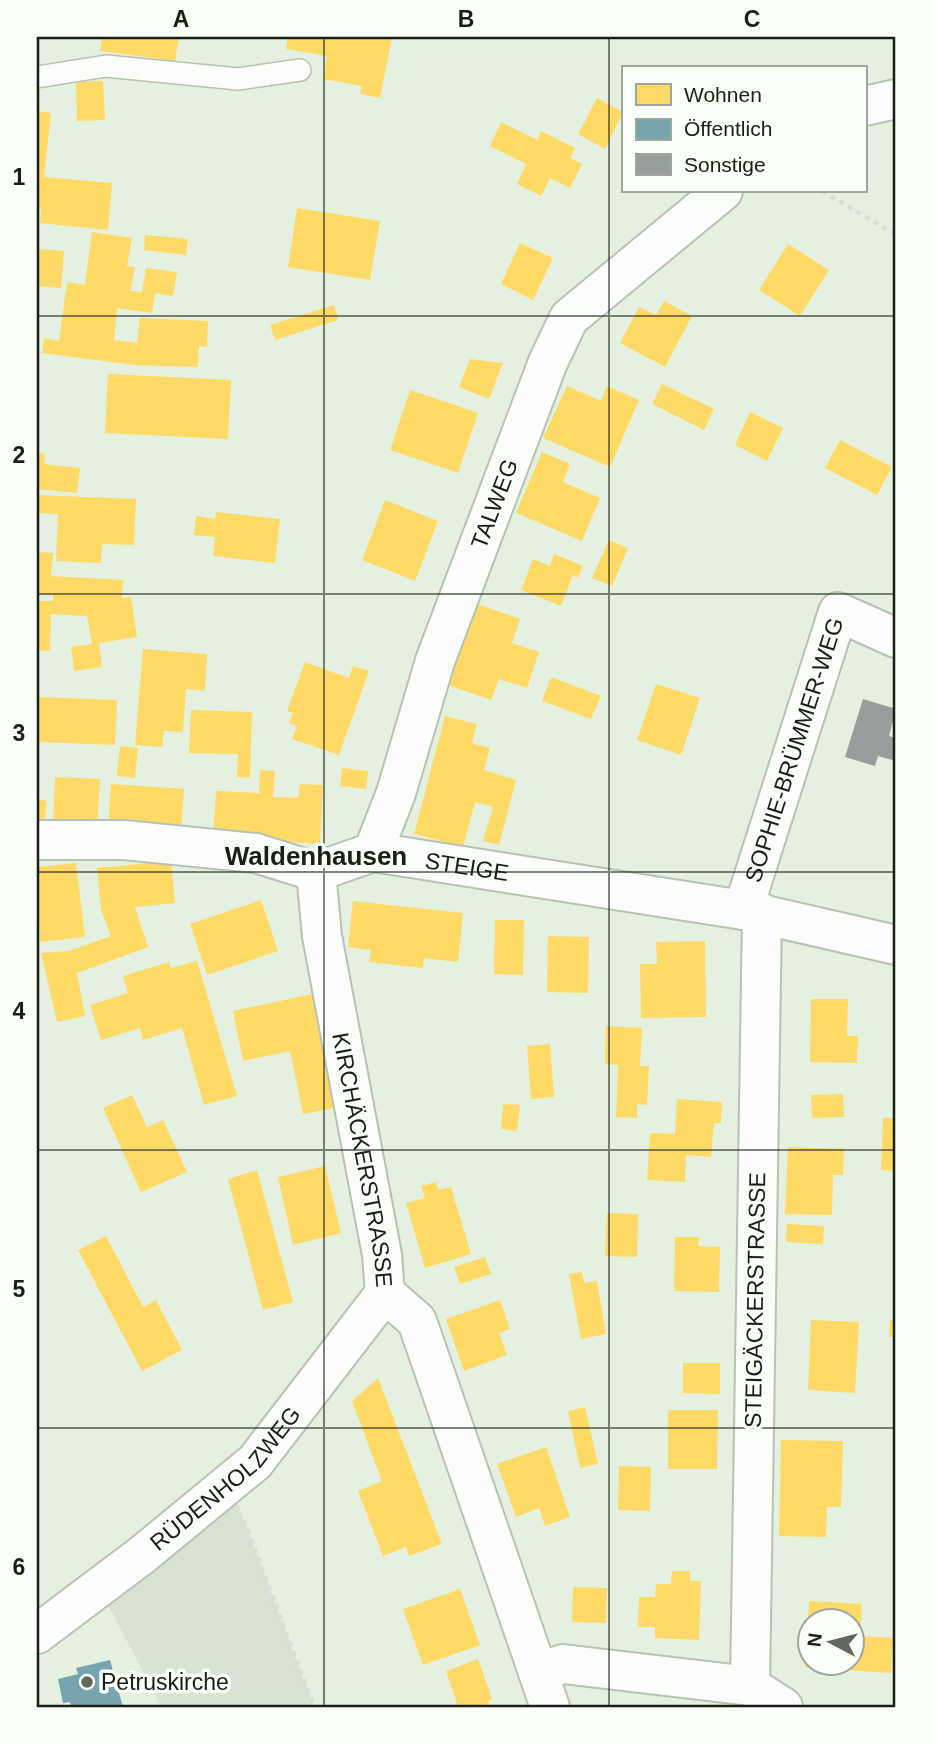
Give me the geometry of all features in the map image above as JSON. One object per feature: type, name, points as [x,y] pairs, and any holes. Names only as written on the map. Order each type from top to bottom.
[{"type":"street","points":[[866,106],[896,99]]},
{"type":"street","name":"TALWEG","points":[[373,852],[396,793],[435,661],[548,362],[569,318],[711,200]]},
{"type":"street","name":"SOPHIE-BRÜMMER-WEG","points":[[752,912],[838,612],[896,638]]},
{"type":"street","points":[[37,840],[124,840],[256,853],[316,872]]},
{"type":"street","name":"STEIGE","points":[[316,872],[373,852],[752,912],[896,945]]},
{"type":"street","name":"KIRCHÄCKERSTRASSE","points":[[316,872],[322,936],[382,1255],[386,1293],[417,1321],[544,1690]]},
{"type":"street","name":"STEIGÄCKERSTRASSE","points":[[750,1686],[752,912]]},
{"type":"street","name":"RÜDENHOLZWEG","points":[[37,1634],[255,1462],[386,1293]]},
{"type":"street","points":[[544,1690],[563,1664],[750,1686],[783,1707]]},
{"type":"lane","points":[[37,77],[106,66],[238,79],[300,70]]},
{"type":"path","points":[[824,192],[896,235]]},
{"type":"path","points":[[230,1483],[314,1707]]},
{"type":"green space","points":[[230,1483],[314,1707],[162,1707],[99,1588]]},
{"type":"building: Wohnen","points":[[102,37],[179,37],[175,61],[100,51]]},
{"type":"building: Wohnen","points":[[288,37],[392,37],[380,98],[360,94],[362,86],[323,79],[327,56],[286,49]]},
{"type":"building: Wohnen","points":[[103,81],[105,120],[77,121],[76,82]]},
{"type":"building: Wohnen","points":[[597,98],[622,111],[605,149],[578,134]]},
{"type":"building: Wohnen","points":[[37,111],[51,113],[44,177],[112,183],[108,230],[40,223],[41,208],[37,207]]},
{"type":"building: Wohnen","points":[[501,122],[537,140],[541,131],[575,148],[570,158],[582,164],[570,188],[550,178],[541,196],[517,184],[526,164],[490,146]]},
{"type":"building: Wohnen","points":[[297,208],[380,221],[370,280],[288,267]]},
{"type":"building: Wohnen","points":[[92,232],[132,238],[127,266],[135,267],[130,291],[142,292],[146,268],[177,272],[173,296],[155,293],[152,313],[117,308],[114,340],[137,343],[140,318],[208,321],[207,347],[199,346],[198,367],[134,365],[42,353],[44,338],[59,341],[67,282],[85,285]]},
{"type":"building: Wohnen","points":[[145,235],[188,239],[186,255],[144,250]]},
{"type":"building: Wohnen","points":[[520,243],[553,258],[533,300],[501,284]]},
{"type":"building: Wohnen","points":[[788,244],[829,270],[800,316],[759,290]]},
{"type":"building: Wohnen","points":[[37,249],[64,251],[61,288],[37,286]]},
{"type":"building: Wohnen","points":[[664,301],[692,316],[665,367],[620,343],[639,307],[656,315]]},
{"type":"building: Wohnen","points":[[334,305],[338,320],[275,340],[270,325]]},
{"type":"building: Wohnen","points":[[470,359],[503,363],[489,399],[459,387]]},
{"type":"building: Wohnen","points":[[108,374],[231,380],[228,439],[105,433]]},
{"type":"building: Wohnen","points":[[662,384],[714,409],[704,430],[652,404]]},
{"type":"building: Wohnen","points":[[567,386],[601,401],[607,386],[639,400],[610,467],[543,438]]},
{"type":"building: Wohnen","points":[[410,390],[478,413],[458,473],[390,450]]},
{"type":"building: Wohnen","points":[[750,412],[783,428],[767,461],[735,445]]},
{"type":"building: Wohnen","points":[[840,440],[892,467],[877,495],[825,468]]},
{"type":"building: Wohnen","points":[[542,452],[570,464],[563,482],[600,498],[582,541],[516,513]]},
{"type":"building: Wohnen","points":[[37,453],[45,454],[44,464],[80,468],[77,493],[37,489]]},
{"type":"building: Wohnen","points":[[37,495],[136,499],[134,545],[102,544],[101,563],[56,561],[58,514],[37,513]]},
{"type":"building: Wohnen","points":[[385,500],[438,521],[415,581],[362,560]]},
{"type":"building: Wohnen","points":[[216,512],[280,519],[275,563],[213,556],[215,537],[194,535],[196,516],[215,519]]},
{"type":"building: Wohnen","points":[[609,540],[628,548],[612,586],[592,578]]},
{"type":"building: Wohnen","points":[[37,552],[53,553],[51,576],[123,580],[122,598],[131,597],[137,637],[99,643],[102,667],[74,671],[71,647],[92,644],[87,616],[51,614],[50,651],[37,650],[37,601],[53,601],[53,595],[37,594]]},
{"type":"building: Wohnen","points":[[554,554],[583,566],[578,578],[573,575],[561,606],[521,590],[533,559],[550,566]]},
{"type":"building: Wohnen","points":[[477,604],[520,619],[512,643],[539,652],[527,688],[499,679],[491,700],[448,685]]},
{"type":"building: Wohnen","points":[[143,649],[207,654],[205,691],[186,689],[183,732],[164,731],[162,747],[135,745]]},
{"type":"building: Wohnen","points":[[305,662],[349,678],[353,666],[369,671],[339,755],[292,739],[297,726],[289,723],[293,713],[287,711]]},
{"type":"building: Wohnen","points":[[551,677],[601,696],[591,719],[542,701]]},
{"type":"building: Wohnen","points":[[656,684],[700,698],[681,755],[637,740]]},
{"type":"building: Wohnen","points":[[37,697],[117,700],[115,745],[37,742]]},
{"type":"building: Wohnen","points":[[191,710],[252,712],[250,778],[237,777],[238,754],[189,753]]},
{"type":"building: Wohnen","points":[[445,716],[477,724],[472,743],[490,748],[484,770],[516,780],[499,845],[483,841],[493,807],[475,802],[463,847],[414,834]]},
{"type":"building: Wohnen","points":[[120,746],[138,748],[135,778],[117,776]]},
{"type":"building: Wohnen","points":[[342,768],[368,771],[366,789],[340,786]]},
{"type":"building: Wohnen","points":[[260,770],[275,771],[273,797],[298,798],[300,784],[323,785],[320,844],[213,838],[216,791],[259,793]]},
{"type":"building: Wohnen","points":[[55,777],[100,779],[97,829],[53,827]]},
{"type":"building: Wohnen","points":[[111,784],[184,789],[181,832],[108,828]]},
{"type":"building: Wohnen","points":[[37,799],[47,801],[44,824],[37,823]]},
{"type":"building: Wohnen","points":[[171,861],[175,903],[135,907],[148,947],[77,973],[85,1016],[57,1022],[41,953],[69,951],[111,936],[101,910],[97,868]]},
{"type":"building: Wohnen","points":[[76,863],[85,937],[40,942],[37,867]]},
{"type":"building: Wohnen","points":[[261,900],[278,951],[207,975],[190,924]]},
{"type":"building: Wohnen","points":[[353,901],[463,913],[458,962],[424,958],[423,968],[369,962],[371,950],[348,947]]},
{"type":"building: Wohnen","points":[[495,920],[524,920],[523,975],[494,974]]},
{"type":"building: Wohnen","points":[[548,936],[589,937],[588,993],[547,992]]},
{"type":"building: Wohnen","points":[[705,941],[706,1017],[641,1018],[640,964],[657,964],[656,942]]},
{"type":"building: Wohnen","points":[[197,961],[237,1096],[204,1105],[182,1028],[143,1040],[140,1028],[101,1040],[90,1005],[128,993],[123,976],[169,962],[171,968]]},
{"type":"building: Wohnen","points":[[317,993],[340,1107],[303,1114],[290,1051],[243,1061],[233,1011]]},
{"type":"building: Wohnen","points":[[811,999],[848,999],[847,1036],[858,1036],[857,1063],[810,1062]]},
{"type":"building: Wohnen","points":[[606,1026],[642,1028],[640,1066],[649,1066],[647,1105],[637,1104],[637,1118],[616,1117],[618,1065],[605,1064]]},
{"type":"building: Wohnen","points":[[550,1044],[554,1097],[531,1099],[527,1046]]},
{"type":"building: Wohnen","points":[[843,1094],[844,1117],[812,1118],[811,1095]]},
{"type":"building: Wohnen","points":[[132,1095],[147,1127],[163,1120],[187,1172],[141,1192],[103,1108]]},
{"type":"building: Wohnen","points":[[677,1099],[722,1102],[721,1123],[714,1123],[711,1157],[686,1155],[685,1182],[647,1180],[650,1133],[675,1134]]},
{"type":"building: Wohnen","points":[[503,1104],[520,1105],[517,1131],[501,1129]]},
{"type":"building: Wohnen","points":[[883,1118],[896,1118],[896,1171],[881,1170]]},
{"type":"building: Wohnen","points":[[788,1147],[844,1149],[843,1175],[833,1175],[832,1215],[785,1214]]},
{"type":"building: Wohnen","points":[[325,1166],[341,1233],[293,1245],[278,1177]]},
{"type":"building: Wohnen","points":[[257,1170],[293,1302],[263,1310],[228,1179]]},
{"type":"building: Wohnen","points":[[436,1182],[439,1190],[451,1187],[471,1254],[425,1268],[406,1203],[425,1198],[421,1186]]},
{"type":"building: Wohnen","points":[[607,1213],[638,1214],[637,1257],[605,1256]]},
{"type":"building: Wohnen","points":[[787,1224],[824,1226],[823,1244],[786,1242]]},
{"type":"building: Wohnen","points":[[106,1236],[143,1307],[156,1300],[182,1350],[142,1371],[78,1250]]},
{"type":"building: Wohnen","points":[[675,1237],[699,1237],[698,1246],[720,1247],[719,1292],[674,1291]]},
{"type":"building: Wohnen","points":[[485,1257],[491,1274],[460,1284],[454,1267]]},
{"type":"building: Wohnen","points":[[582,1272],[584,1283],[597,1281],[606,1334],[581,1339],[569,1274]]},
{"type":"building: Wohnen","points":[[500,1300],[510,1329],[499,1333],[507,1355],[464,1371],[446,1319]]},
{"type":"building: Wohnen","points":[[811,1320],[859,1322],[855,1393],[808,1390]]},
{"type":"building: Wohnen","points":[[890,1320],[896,1321],[896,1337],[889,1337]]},
{"type":"building: Wohnen","points":[[683,1363],[720,1363],[720,1394],[683,1393]]},
{"type":"building: Wohnen","points":[[378,1378],[442,1544],[409,1556],[406,1547],[383,1556],[358,1491],[382,1481],[352,1401]]},
{"type":"building: Wohnen","points":[[585,1407],[598,1464],[580,1468],[568,1411]]},
{"type":"building: Wohnen","points":[[668,1410],[718,1410],[717,1469],[668,1469]]},
{"type":"building: Wohnen","points":[[781,1440],[843,1441],[841,1507],[827,1507],[826,1537],[779,1536]]},
{"type":"building: Wohnen","points":[[546,1447],[570,1517],[545,1526],[539,1508],[516,1517],[497,1464]]},
{"type":"building: Wohnen","points":[[619,1466],[651,1467],[650,1511],[618,1510]]},
{"type":"building: Wohnen","points":[[672,1571],[690,1571],[690,1581],[701,1581],[699,1640],[655,1638],[655,1627],[638,1627],[639,1597],[655,1597],[656,1584],[671,1584]]},
{"type":"building: Wohnen","points":[[573,1587],[607,1588],[606,1623],[572,1622]]},
{"type":"building: Wohnen","points":[[460,1589],[480,1645],[423,1665],[403,1609]]},
{"type":"building: Wohnen","points":[[809,1601],[862,1604],[862,1608],[809,1608]]},
{"type":"building: Wohnen","points":[[866,1636],[893,1638],[891,1673],[866,1671]]},
{"type":"building: Wohnen","points":[[478,1659],[492,1699],[488,1701],[490,1707],[458,1707],[446,1671]]},
{"type":"building: Öffentlich","name":"Petruskirche","points":[[110,1660],[123,1707],[71,1707],[70,1702],[63,1703],[58,1679],[78,1674],[76,1668]]},
{"type":"building: Sonstige","points":[[863,699],[896,709],[889,736],[896,738],[896,761],[878,756],[875,766],[845,757]]},
{"type":"place","name":"Petruskirche","points":[[87,1682]]},
{"type":"district","name":"Waldenhausen","points":[[316,856]]}]
